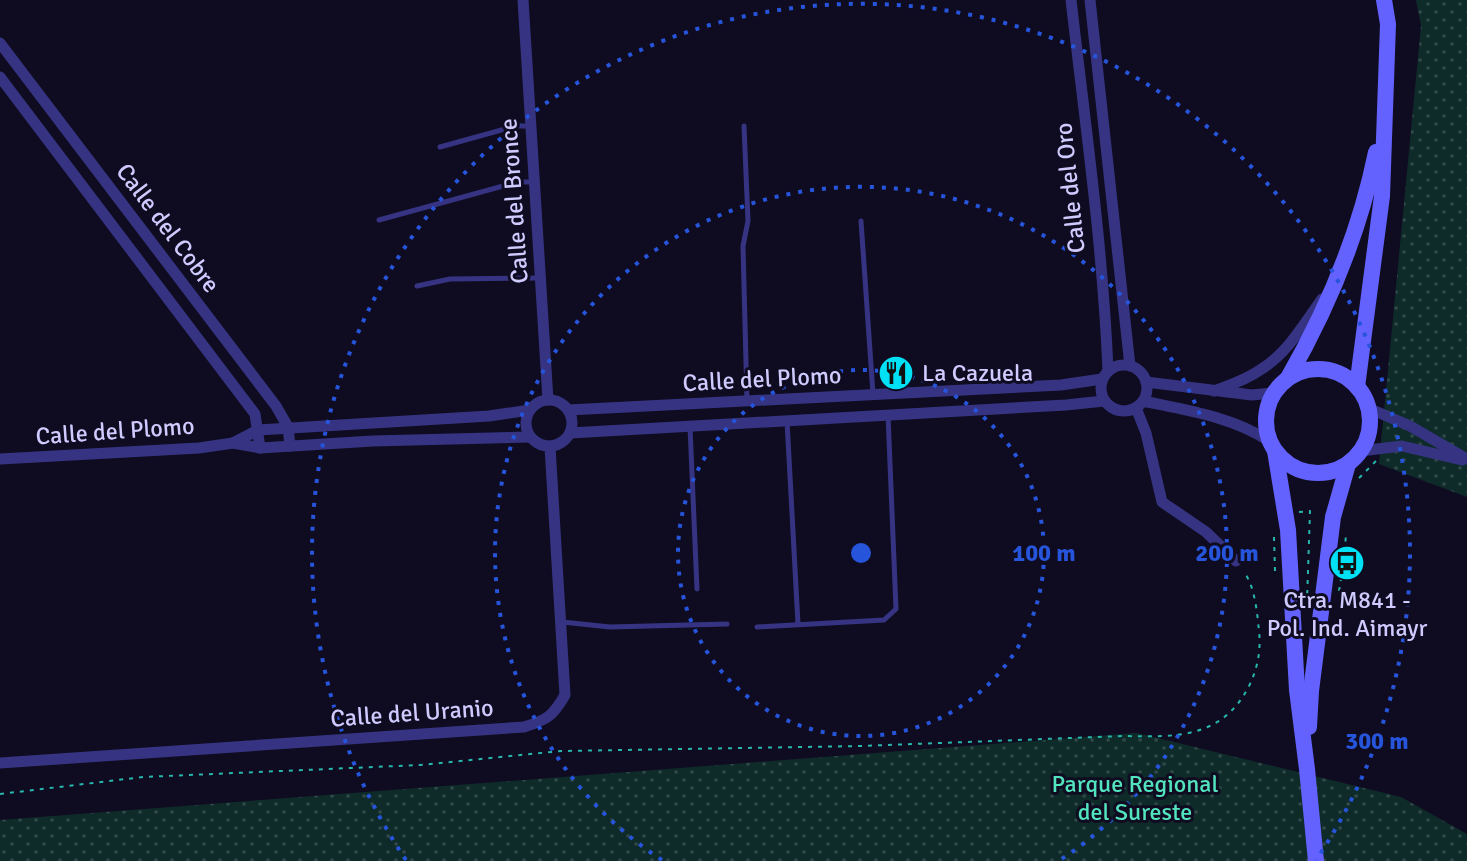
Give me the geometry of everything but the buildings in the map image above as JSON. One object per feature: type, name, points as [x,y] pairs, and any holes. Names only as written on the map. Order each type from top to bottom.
[{"type":"main road","points":[[1357,387],[1382,196],[1388,24],[1384,0]]},
{"type":"main road","points":[[1316,861],[1297,690],[1286,513],[1265,425],[1273,393],[1288,378],[1303,352],[1338,276],[1368,193],[1387,99]]},
{"type":"main road","points":[[1272,446],[1284,461],[1296,469],[1323,473],[1348,464],[1367,438],[1370,423],[1368,408],[1357,387],[1346,377],[1317,369],[1302,371],[1288,378]]},
{"type":"main road","points":[[1307,769],[1311,691],[1323,587],[1333,517],[1348,464]]},
{"type":"street","name":"Calle del Bronce","points":[[523,0],[548,400]]},
{"type":"street","name":"Calle del Oro","points":[[1071,0],[1097,231],[1106,333],[1105,375]]},
{"type":"street","points":[[1090,0],[1130,366]]},
{"type":"street","name":"Calle del Cobre","points":[[0,43],[276,406],[288,427],[290,446]]},
{"type":"street","name":"Calle del Cobre","points":[[0,77],[255,414],[260,448]]},
{"type":"street","points":[[1214,391],[1263,369],[1283,352],[1338,276]]},
{"type":"street","points":[[1236,561],[1206,532],[1162,502],[1140,405],[1147,392],[1141,372],[1130,366],[1115,367],[1105,375],[1101,394],[1113,409],[1124,412],[1140,405],[1213,417],[1251,429],[1272,446]]},
{"type":"street","name":"Calle del Plomo","points":[[568,410],[1061,385],[1105,375]]},
{"type":"street","points":[[1146,382],[1252,395],[1273,393]]},
{"type":"street","points":[[548,400],[562,404],[568,410],[570,433],[558,445],[542,446],[530,437],[526,419],[534,405],[548,400]]},
{"type":"street","name":"Calle del Plomo","points":[[570,433],[1104,401]]},
{"type":"street","points":[[1368,408],[1410,426],[1467,460]]},
{"type":"street","name":"Calle del Plomo","points":[[233,443],[258,430],[489,416],[530,410]]},
{"type":"street","name":"Calle del Plomo","points":[[0,459],[199,448],[233,443],[260,448],[530,437]]},
{"type":"street","points":[[1360,451],[1402,446],[1467,460]]},
{"type":"street","name":"Calle del Uranio","points":[[0,763],[524,727],[547,720],[565,695],[550,447]]},
{"type":"lane","points":[[440,147],[516,126],[531,126]]},
{"type":"lane","points":[[744,126],[748,221],[743,246],[747,402]]},
{"type":"lane","points":[[379,220],[518,182],[535,182]]},
{"type":"lane","points":[[861,221],[873,395]]},
{"type":"lane","points":[[417,286],[450,279],[541,278]]},
{"type":"lane","points":[[757,627],[884,620],[896,609],[888,414]]},
{"type":"lane","points":[[787,420],[798,624]]},
{"type":"lane","points":[[690,426],[697,589]]},
{"type":"lane","points":[[561,622],[610,627],[727,624]]},
{"type":"path","points":[[1358,478],[1380,457]]},
{"type":"path","points":[[1286,513],[1310,511],[1307,600]]},
{"type":"path","points":[[1339,592],[1346,527]]},
{"type":"path","points":[[0,794],[143,777],[420,765],[561,751],[861,746],[1182,734],[1206,729],[1224,719],[1242,700],[1253,678],[1261,648],[1257,615],[1249,580],[1236,561]]},
{"type":"green space","points":[[1416,0],[1467,0],[1467,497],[1379,464],[1421,26]]},
{"type":"green space","name":"Parque Regional del Sureste","points":[[1137,733],[1401,797],[1467,834],[1467,861],[0,861],[0,820]]},
{"type":"place","name":"La Cazuela","points":[[896,373]]},
{"type":"place","name":"Ctra. M841 - Pol. Ind. Aimayr","points":[[1347,563]]}]
